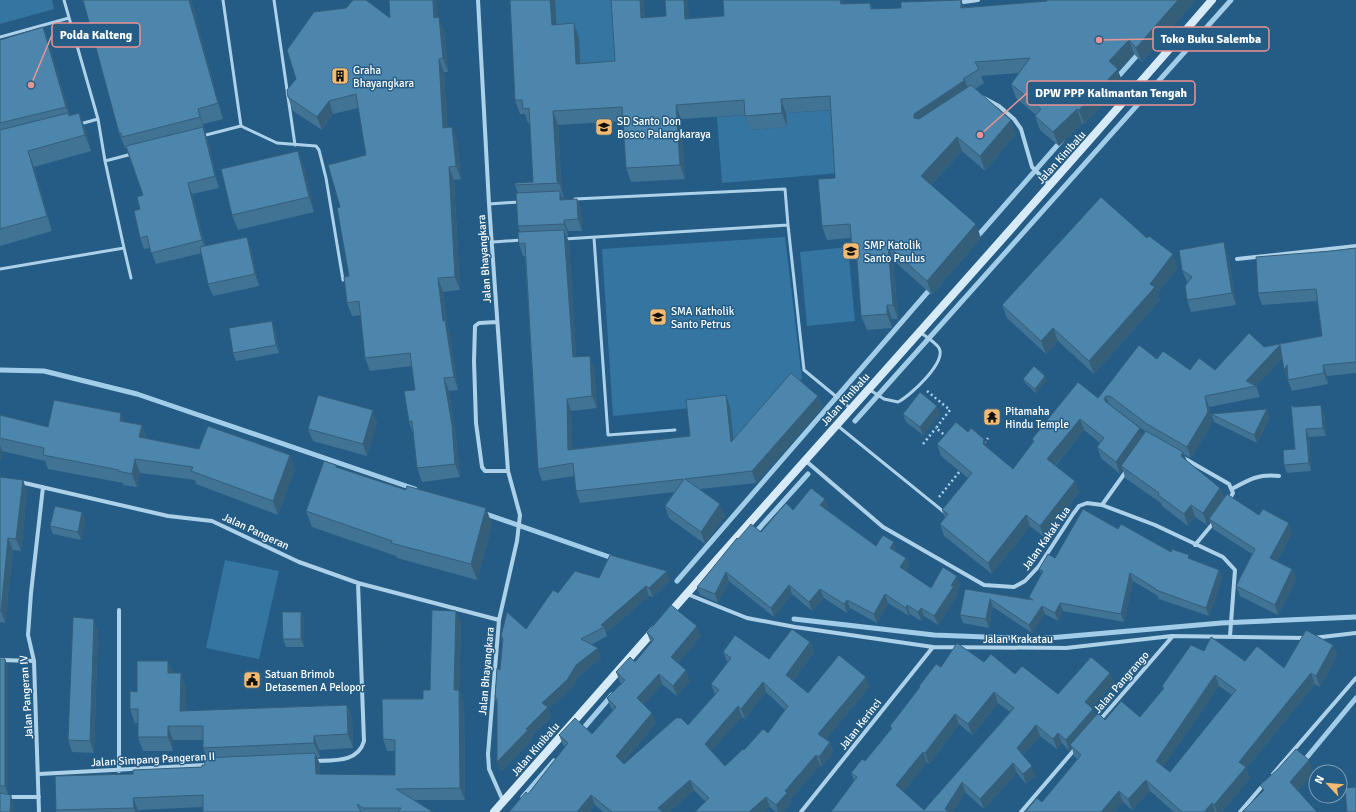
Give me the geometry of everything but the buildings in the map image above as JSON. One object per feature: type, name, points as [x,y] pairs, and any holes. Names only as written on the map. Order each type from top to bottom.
[{"type":"street","name":"Jalan Bhayangkara","points":[[478,0],[489,204],[493,242],[497,322],[508,472],[520,515],[517,541],[499,620],[488,754],[489,769],[504,801]]},
{"type":"street","points":[[953,3],[978,0]]},
{"type":"street","name":"Jalan Kinibalu","points":[[494,812],[850,408],[869,389],[1050,186],[1212,0]]},
{"type":"street","points":[[976,95],[986,98],[1014,119],[1021,129],[1032,167],[1050,186]]},
{"type":"street","points":[[1237,259],[1356,246]]},
{"type":"street","points":[[497,322],[479,322],[475,326],[474,361],[476,422],[482,467],[485,471],[508,472]]},
{"type":"street","points":[[1178,455],[1211,472],[1229,484],[1233,493],[1225,506]]},
{"type":"street","name":"Jalan Kakak Tua","points":[[805,460],[883,527],[984,585],[1014,587],[1025,582],[1039,566],[1079,506],[1087,503],[1102,505],[1155,525],[1223,557],[1235,570],[1230,636]]},
{"type":"street","points":[[1102,505],[1132,464]]},
{"type":"street","points":[[1232,489],[1264,474],[1279,476]]},
{"type":"street","name":"Jalan Pangeran","points":[[14,481],[168,516],[212,521],[299,562],[358,583],[499,620]]},
{"type":"street","name":"Jalan Pangeran IV","points":[[39,812],[39,774],[34,661],[28,635],[42,487]]},
{"type":"street","points":[[1195,545],[1217,518]]},
{"type":"street","points":[[309,761],[340,760],[356,755],[362,750],[364,741],[358,583]]},
{"type":"street","name":"Jalan Krakatau","points":[[686,594],[747,618],[796,627],[933,647],[1066,648],[1172,636],[1313,638],[1356,634]]},
{"type":"street","points":[[119,610],[119,770]]},
{"type":"street","name":"Jalan Pangrango","points":[[1094,727],[1172,636]]},
{"type":"street","name":"Jalan Kerinci","points":[[801,812],[933,647]]},
{"type":"street","points":[[0,660],[34,661]]},
{"type":"street","points":[[1270,777],[1356,678]]},
{"type":"street","points":[[1021,812],[1078,745]]},
{"type":"street","name":"Jalan Simpang Pangeran II","points":[[39,774],[210,765]]},
{"type":"street","points":[[1240,812],[1266,783]]},
{"type":"street","points":[[0,798],[38,797]]},
{"type":"lane","points":[[64,0],[98,119],[105,161],[131,278]]},
{"type":"lane","points":[[223,0],[241,126]]},
{"type":"lane","points":[[274,0],[295,146]]},
{"type":"lane","points":[[0,37],[69,18]]},
{"type":"lane","points":[[76,124],[98,119]]},
{"type":"lane","points":[[196,138],[241,126],[277,143],[295,146],[316,146],[319,150],[326,178],[343,280]]},
{"type":"lane","points":[[105,161],[135,153]]},
{"type":"lane","points":[[567,200],[785,189],[804,370],[850,408]]},
{"type":"lane","points":[[489,204],[520,202]]},
{"type":"lane","points":[[563,239],[788,224]]},
{"type":"lane","points":[[594,238],[608,435],[675,430]]},
{"type":"lane","points":[[493,242],[524,240]]},
{"type":"lane","points":[[0,269],[124,248]]},
{"type":"lane","points":[[869,389],[884,399],[898,402],[906,397],[938,364],[941,356],[939,348],[919,332]]},
{"type":"lane","points":[[836,424],[944,512]]},
{"type":"path","points":[[919,384],[950,410],[923,444]]},
{"type":"path","points":[[936,428],[953,442]]},
{"type":"path","points":[[982,445],[988,438]]},
{"type":"path","points":[[933,504],[960,472]]},
{"type":"shaded area","points":[[0,0],[52,0],[54,9],[0,24]]},
{"type":"shaded area","points":[[555,0],[615,0],[620,75],[581,78],[557,39]]},
{"type":"shaded area","points":[[835,110],[839,173],[722,183],[717,117],[749,115],[750,130],[787,127],[786,113]]},
{"type":"shaded area","points":[[785,237],[802,379],[733,439],[729,404],[613,416],[602,249]]},
{"type":"shaded area","points":[[848,247],[855,321],[807,326],[800,252]]},
{"type":"shaded area","points":[[225,560],[279,571],[259,659],[206,648]]},
{"type":"waterway","points":[[855,421],[1231,0]]},
{"type":"waterway","points":[[1116,79],[1140,52]]},
{"type":"waterway","points":[[976,238],[1062,140]]},
{"type":"waterway","points":[[677,581],[932,287]]},
{"type":"waterway","points":[[0,370],[44,371],[137,394],[415,489]]},
{"type":"waterway","points":[[754,534],[808,474]]},
{"type":"waterway","points":[[483,513],[615,559]]},
{"type":"waterway","points":[[794,619],[934,635],[1037,639],[1221,623],[1356,617]]},
{"type":"waterway","points":[[581,731],[612,695]]},
{"type":"waterway","points":[[1303,762],[1356,698]]},
{"type":"waterway","points":[[523,797],[554,761]]},
{"type":"place","name":"Toko Buku Salemba","points":[[1099,40]]},
{"type":"place","name":"Graha Bhayangkara","points":[[340,76]]},
{"type":"place","name":"Polda Kalteng","points":[[31,85]]},
{"type":"place","name":"SD Santo Don Bosco Palangkaraya","points":[[604,127]]},
{"type":"place","name":"DPW PPP Kalimantan Tengah","points":[[980,135]]},
{"type":"place","name":"SMP Katolik Santo Paulus","points":[[851,251]]},
{"type":"place","name":"SMA Katholik Santo Petrus","points":[[658,317]]},
{"type":"place","name":"Pitamaha Hindu Temple","points":[[992,417]]},
{"type":"place","name":"Satuan Brimob Detasemen A Pelopor","points":[[252,680]]}]
